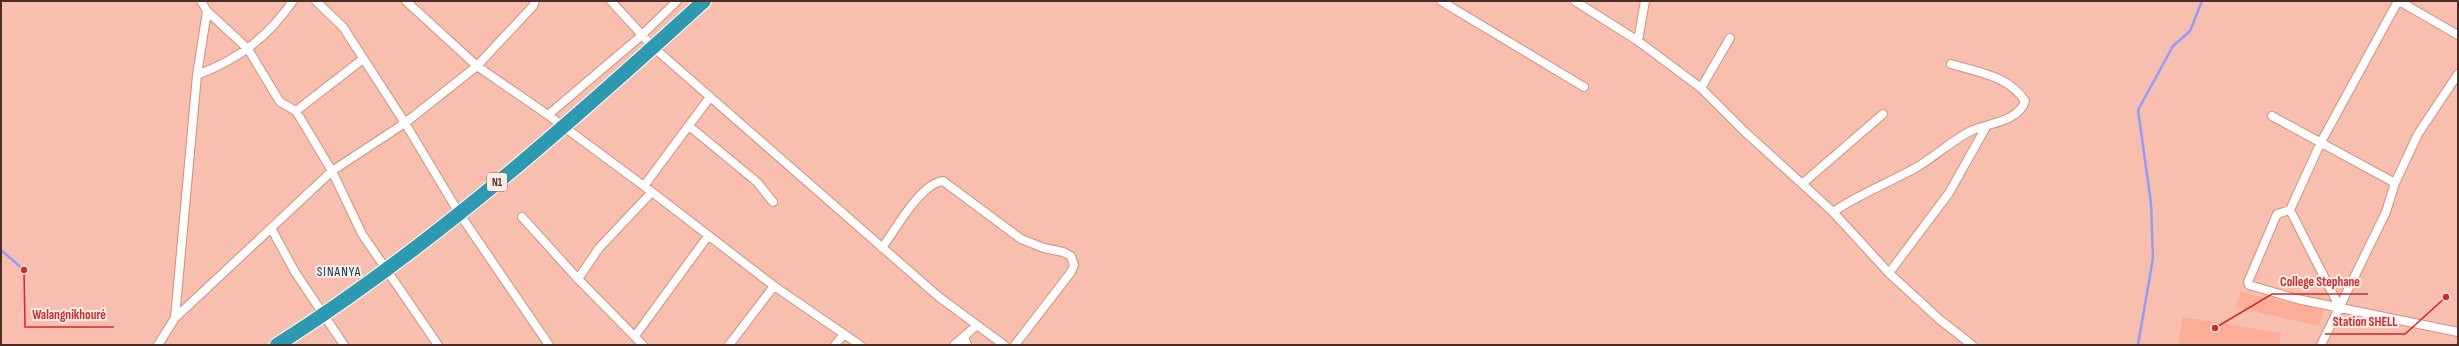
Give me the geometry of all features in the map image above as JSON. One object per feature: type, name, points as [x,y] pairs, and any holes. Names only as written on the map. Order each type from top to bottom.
[{"type":"highway","name":"N1","points":[[277,345],[325,314],[459,214],[564,128],[704,1]]},
{"type":"street","points":[[201,1],[207,11],[248,49],[280,102],[296,111],[332,170],[362,234],[438,345]]},
{"type":"street","points":[[197,75],[226,64],[266,36],[293,1]]},
{"type":"street","points":[[316,1],[343,27],[405,123],[459,214],[549,345]]},
{"type":"street","points":[[406,1],[477,66],[548,115],[644,186],[708,236],[737,256],[774,286],[860,345]]},
{"type":"street","points":[[158,345],[176,318],[332,170],[405,123],[477,66],[534,6],[536,1]]},
{"type":"street","points":[[611,1],[641,36],[653,47],[882,248],[976,326],[1004,345]]},
{"type":"street","points":[[548,115],[641,36],[677,1]]},
{"type":"street","points":[[1442,1],[1584,87]]},
{"type":"street","points":[[1575,1],[1583,4],[1638,41],[1701,88],[1833,212],[1889,273],[1939,319],[1972,345]]},
{"type":"street","points":[[1638,41],[1646,1]]},
{"type":"street","points":[[2458,35],[2398,1],[2321,142],[2290,210],[2277,214],[2248,282],[2249,285],[2297,299],[2339,306],[2458,332]]},
{"type":"street","points":[[176,318],[197,75],[207,11]]},
{"type":"street","points":[[1701,88],[1730,38]]},
{"type":"street","points":[[296,111],[363,59]]},
{"type":"street","points":[[1833,212],[1854,197],[1875,190],[1918,166],[1974,130],[1999,123],[2023,107],[2025,101],[2019,92],[1998,78],[1951,64]]},
{"type":"street","points":[[2321,345],[2386,212],[2395,183],[2418,134],[2458,74]]},
{"type":"street","points":[[644,186],[710,97]]},
{"type":"street","points":[[1802,184],[1883,114]]},
{"type":"street","points":[[2272,116],[2395,183]]},
{"type":"street","points":[[689,126],[757,182],[773,202]]},
{"type":"street","points":[[1889,273],[1949,193],[1986,127]]},
{"type":"street","points":[[882,248],[921,194],[935,182],[943,181],[1021,239],[1044,248],[1063,252],[1070,256],[1074,265],[1071,272],[1015,345]]},
{"type":"street","points":[[578,280],[599,248],[652,192]]},
{"type":"street","points":[[2290,210],[2339,306]]},
{"type":"street","points":[[522,217],[578,280],[643,345]]},
{"type":"street","points":[[271,228],[295,272],[325,314],[344,345]]},
{"type":"street","points":[[635,336],[708,236]]},
{"type":"street","points":[[729,345],[774,286]]},
{"type":"street","points":[[954,345],[976,326]]},
{"type":"street","points":[[835,345],[844,334]]},
{"type":"street","points":[[964,337],[967,345]]},
{"type":"shaded area","points":[[2240,292],[2323,310],[2319,326],[2236,307]]},
{"type":"shaded area","points":[[2183,317],[2281,333],[2279,345],[2178,345]]},
{"type":"waterway","points":[[2138,345],[2153,258],[2151,203],[2138,110],[2173,46],[2190,31],[2202,1]]},
{"type":"waterway","points":[[1,250],[24,270]]},
{"type":"place","name":"Walangnikhouré","points":[[24,270]]},
{"type":"place","name":"Station SHELL","points":[[2446,297]]},
{"type":"place","name":"College Stephane","points":[[2215,328]]},
{"type":"district","name":"SINANYA","points":[[339,272]]}]
